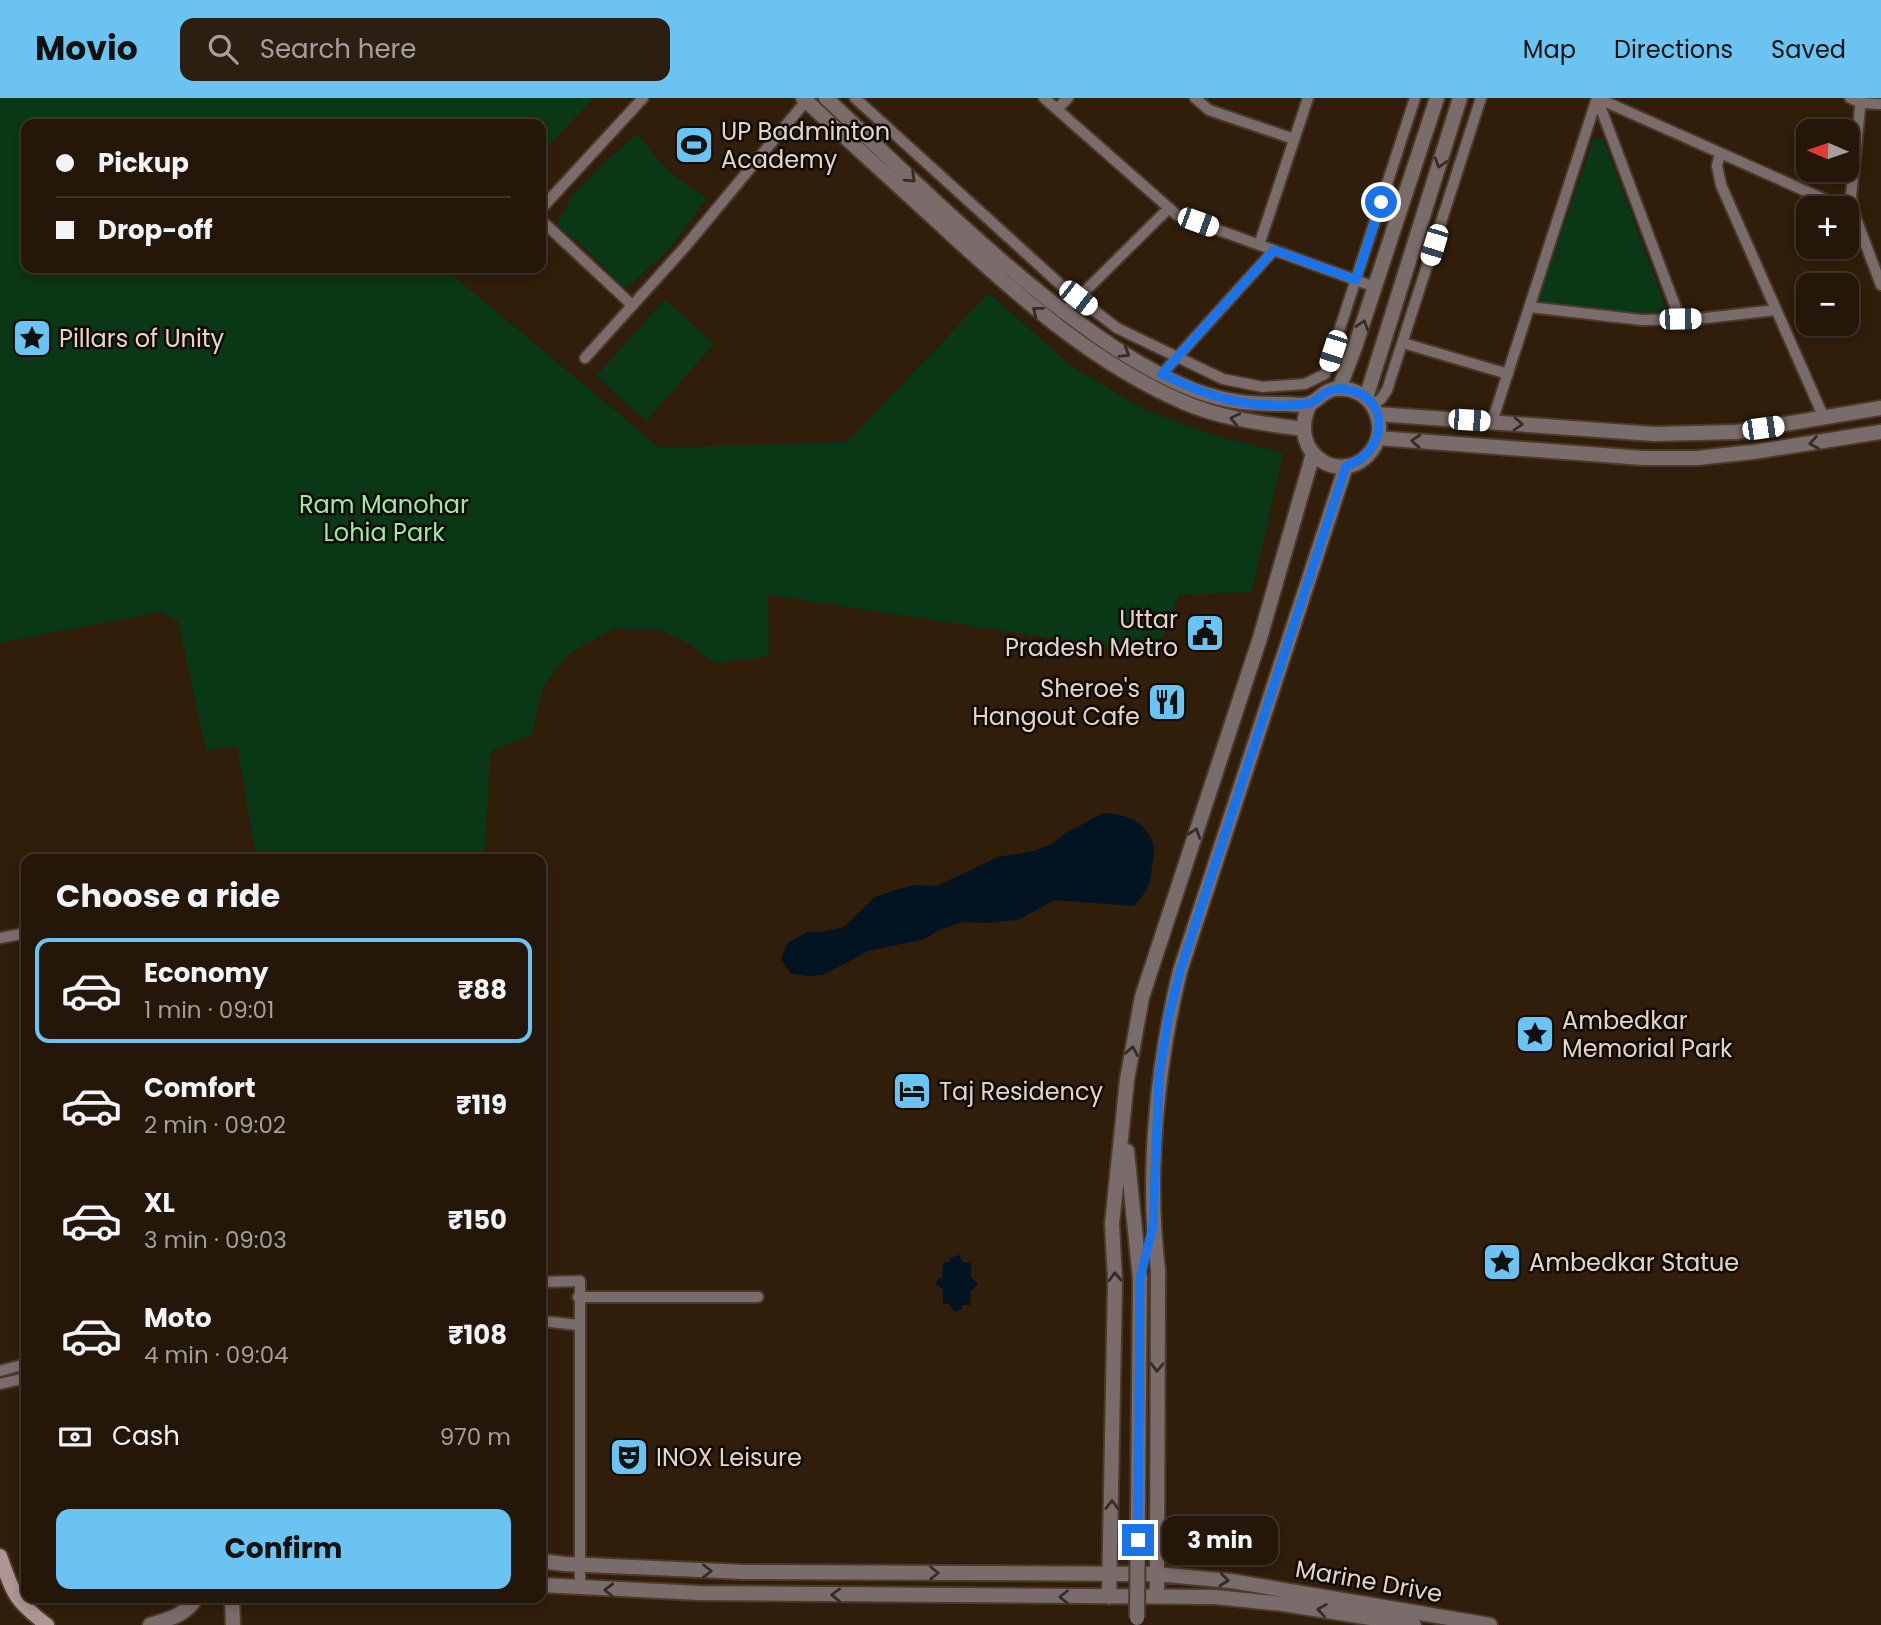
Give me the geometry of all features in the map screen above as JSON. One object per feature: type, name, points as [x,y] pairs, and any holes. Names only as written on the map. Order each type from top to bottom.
[{"type":"main road","points":[[0,1556],[15,1596],[24,1608],[47,1625]]},
{"type":"street","points":[[546,204],[643,98]]},
{"type":"street","points":[[826,98],[972,236],[1094,335],[1193,389],[1241,404],[1310,404]]},
{"type":"street","points":[[855,98],[1078,298],[1117,328],[1223,379],[1264,387],[1305,384],[1325,374],[1415,98]]},
{"type":"street","points":[[1044,98],[1177,215],[1375,287]]},
{"type":"street","points":[[1057,109],[1068,98]]},
{"type":"street","points":[[1195,98],[1209,110],[1294,139]]},
{"type":"street","points":[[1209,110],[1213,98]]},
{"type":"street","points":[[1259,245],[1308,98]]},
{"type":"street","points":[[1339,388],[1437,98]]},
{"type":"street","points":[[1460,98],[1372,406],[1379,426],[1378,438],[1366,457],[1346,466],[1328,464],[1313,454],[1304,438],[1304,416],[1310,404],[1328,391],[1339,388],[1353,391],[1372,406],[1492,422],[1654,434],[1736,432],[1881,408]]},
{"type":"street","points":[[1372,406],[1387,390],[1481,98]]},
{"type":"street","points":[[1492,422],[1597,98]]},
{"type":"street","points":[[1597,98],[1817,196]]},
{"type":"street","points":[[1597,98],[1680,319]]},
{"type":"street","points":[[585,358],[685,247],[805,100],[1027,304],[1078,344],[1137,379],[1185,403],[1234,419],[1303,429]]},
{"type":"street","points":[[1851,196],[1857,100],[1881,104]]},
{"type":"street","points":[[1720,153],[1717,166],[1721,185],[1824,418]]},
{"type":"street","points":[[1064,312],[1169,208]]},
{"type":"street","points":[[546,225],[632,305]]},
{"type":"street","points":[[1859,227],[1881,285]]},
{"type":"street","points":[[1162,374],[1274,250]]},
{"type":"street","points":[[1529,307],[1642,320],[1776,310]]},
{"type":"street","points":[[1403,343],[1508,374]]},
{"type":"street","points":[[1378,438],[1643,457],[1697,458],[1881,432]]},
{"type":"street","points":[[1109,1597],[1115,1281],[1112,1224],[1127,1080],[1142,997],[1260,638],[1313,454]]},
{"type":"street","points":[[1157,1597],[1158,1270],[1153,1226],[1159,1076],[1168,1019],[1180,971],[1346,466]]},
{"type":"street","points":[[0,938],[21,934]]},
{"type":"street","points":[[1124,1110],[1140,1279],[1137,1622]]},
{"type":"street","points":[[1140,1279],[1153,1226]]},
{"type":"street","points":[[546,1282],[580,1281],[580,1588]]},
{"type":"street","points":[[578,1297],[758,1297]]},
{"type":"street","points":[[546,1322],[578,1325]]},
{"type":"street","points":[[0,1371],[21,1365]]},
{"type":"street","points":[[0,1384],[21,1379]]},
{"type":"street","name":"Marine Drive","points":[[546,1562],[744,1572],[1156,1574],[1231,1581],[1490,1625]]},
{"type":"street","name":"Marine Drive","points":[[546,1585],[699,1593],[1215,1597],[1414,1625]]},
{"type":"street","points":[[150,1625],[179,1615],[192,1603]]},
{"type":"street","points":[[232,1603],[233,1625]]},
{"type":"green space","name":"Ram Manohar Lohia Park","points":[[0,98],[594,98],[546,148],[546,119],[21,119],[21,273],[450,273],[660,448],[847,442],[989,293],[1070,365],[1145,410],[1220,437],[1283,453],[1252,592],[1179,595],[1156,654],[768,595],[769,656],[714,663],[686,642],[658,629],[614,629],[570,653],[543,686],[532,735],[491,751],[484,854],[255,854],[237,746],[206,751],[178,621],[160,612],[0,643]]},
{"type":"green space","points":[[638,134],[669,171],[707,198],[672,246],[624,291],[584,247],[555,226],[573,195],[604,163]]},
{"type":"green space","points":[[1594,137],[1604,140],[1668,313],[1638,313],[1537,303]]},
{"type":"green space","points":[[665,299],[714,344],[646,421],[596,376]]},
{"type":"water","points":[[1103,813],[1135,821],[1149,834],[1153,844],[1149,884],[1134,906],[1054,900],[1018,920],[963,922],[939,930],[925,939],[868,951],[823,975],[790,973],[781,958],[788,943],[807,932],[844,927],[875,897],[916,885],[937,886],[998,857],[1034,851],[1052,844],[1066,833]]},
{"type":"water","points":[[959,1255],[964,1263],[971,1263],[971,1277],[978,1284],[971,1290],[970,1305],[963,1305],[961,1310],[955,1312],[949,1304],[943,1304],[943,1289],[936,1284],[939,1278],[942,1278],[943,1263]]},
{"type":"place","name":"UP Badminton Academy","points":[[694,145]]},
{"type":"place","name":"Pillars of Unity","points":[[32,338]]},
{"type":"place","name":"Uttar Pradesh Metro","points":[[1205,633]]},
{"type":"place","name":"Sheroe's Hangout Cafe","points":[[1167,702]]},
{"type":"place","name":"Ambedkar Memorial Park","points":[[1535,1034]]},
{"type":"place","name":"Taj Residency","points":[[912,1091]]},
{"type":"place","name":"Ambedkar Statue","points":[[1502,1262]]},
{"type":"place","name":"INOX Leisure","points":[[629,1457]]},
{"type":"route","points":[[1138,1540],[1140,1279],[1153,1226],[1159,1076],[1168,1019],[1180,971],[1346,466],[1366,457],[1378,438],[1379,426],[1372,405],[1366,398],[1349,389],[1328,391],[1310,404],[1241,404],[1193,389],[1162,374],[1274,250],[1356,280],[1381,202]]}]
